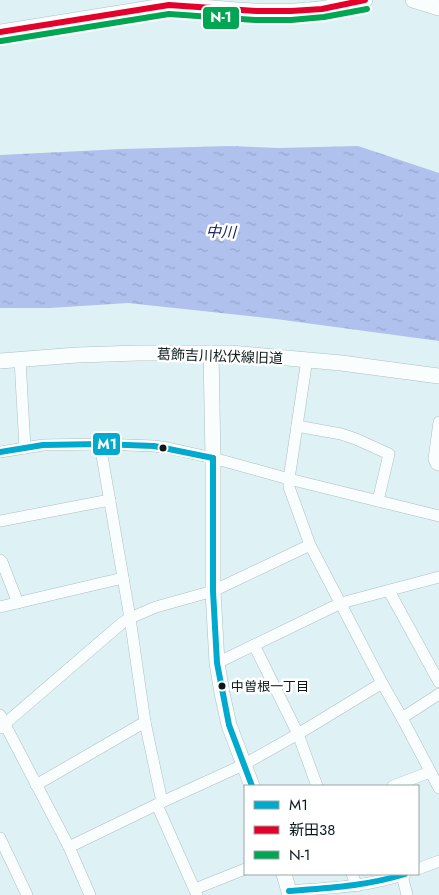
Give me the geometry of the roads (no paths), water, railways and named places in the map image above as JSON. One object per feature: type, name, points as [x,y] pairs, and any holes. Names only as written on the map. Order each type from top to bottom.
[{"type":"street","points":[[0,32],[22,30],[161,6],[211,4],[232,10],[276,6],[307,10],[365,0]]},
{"type":"street","points":[[413,0],[439,8]]},
{"type":"street","points":[[211,353],[213,591],[217,663],[227,716],[252,785]]},
{"type":"street","name":"葛飾吉川松伏線旧道","points":[[0,362],[78,355],[211,353],[306,359],[439,376]]},
{"type":"street","points":[[306,359],[289,487],[310,545],[439,788]]},
{"type":"street","points":[[20,360],[25,448]]},
{"type":"street","points":[[439,422],[434,459],[436,464],[439,465]]},
{"type":"street","points":[[297,426],[341,434],[389,454],[378,501]]},
{"type":"street","points":[[100,444],[159,803],[196,892],[244,869]]},
{"type":"street","points":[[0,452],[43,446],[100,444],[168,448],[439,516]]},
{"type":"street","points":[[0,522],[110,500]]},
{"type":"street","points":[[90,895],[69,847],[2,723],[130,618],[156,607],[213,591],[310,545]]},
{"type":"street","points":[[0,560],[18,603]]},
{"type":"street","points":[[217,663],[341,604],[439,577]]},
{"type":"street","points":[[0,607],[123,578]]},
{"type":"street","points":[[389,591],[439,682]]},
{"type":"street","points":[[254,645],[298,734],[318,785]]},
{"type":"street","points":[[69,847],[243,765],[382,683]]},
{"type":"street","points":[[402,718],[439,694]]},
{"type":"street","points":[[36,785],[145,722]]},
{"type":"street","points":[[396,785],[430,772]]},
{"type":"street","points":[[0,838],[27,895]]},
{"type":"street","points":[[419,869],[439,861]]},
{"type":"street","points":[[284,875],[290,893],[357,886],[385,881],[401,875]]},
{"type":"street","points":[[352,875],[357,886]]},
{"type":"street","points":[[404,875],[407,895]]},
{"type":"water","name":"中川","points":[[229,146],[278,148],[358,146],[439,173],[439,341],[276,319],[128,303],[50,308],[0,308],[0,155]]},
{"type":"place","name":"中曽根一丁目","points":[[222,686]]}]
